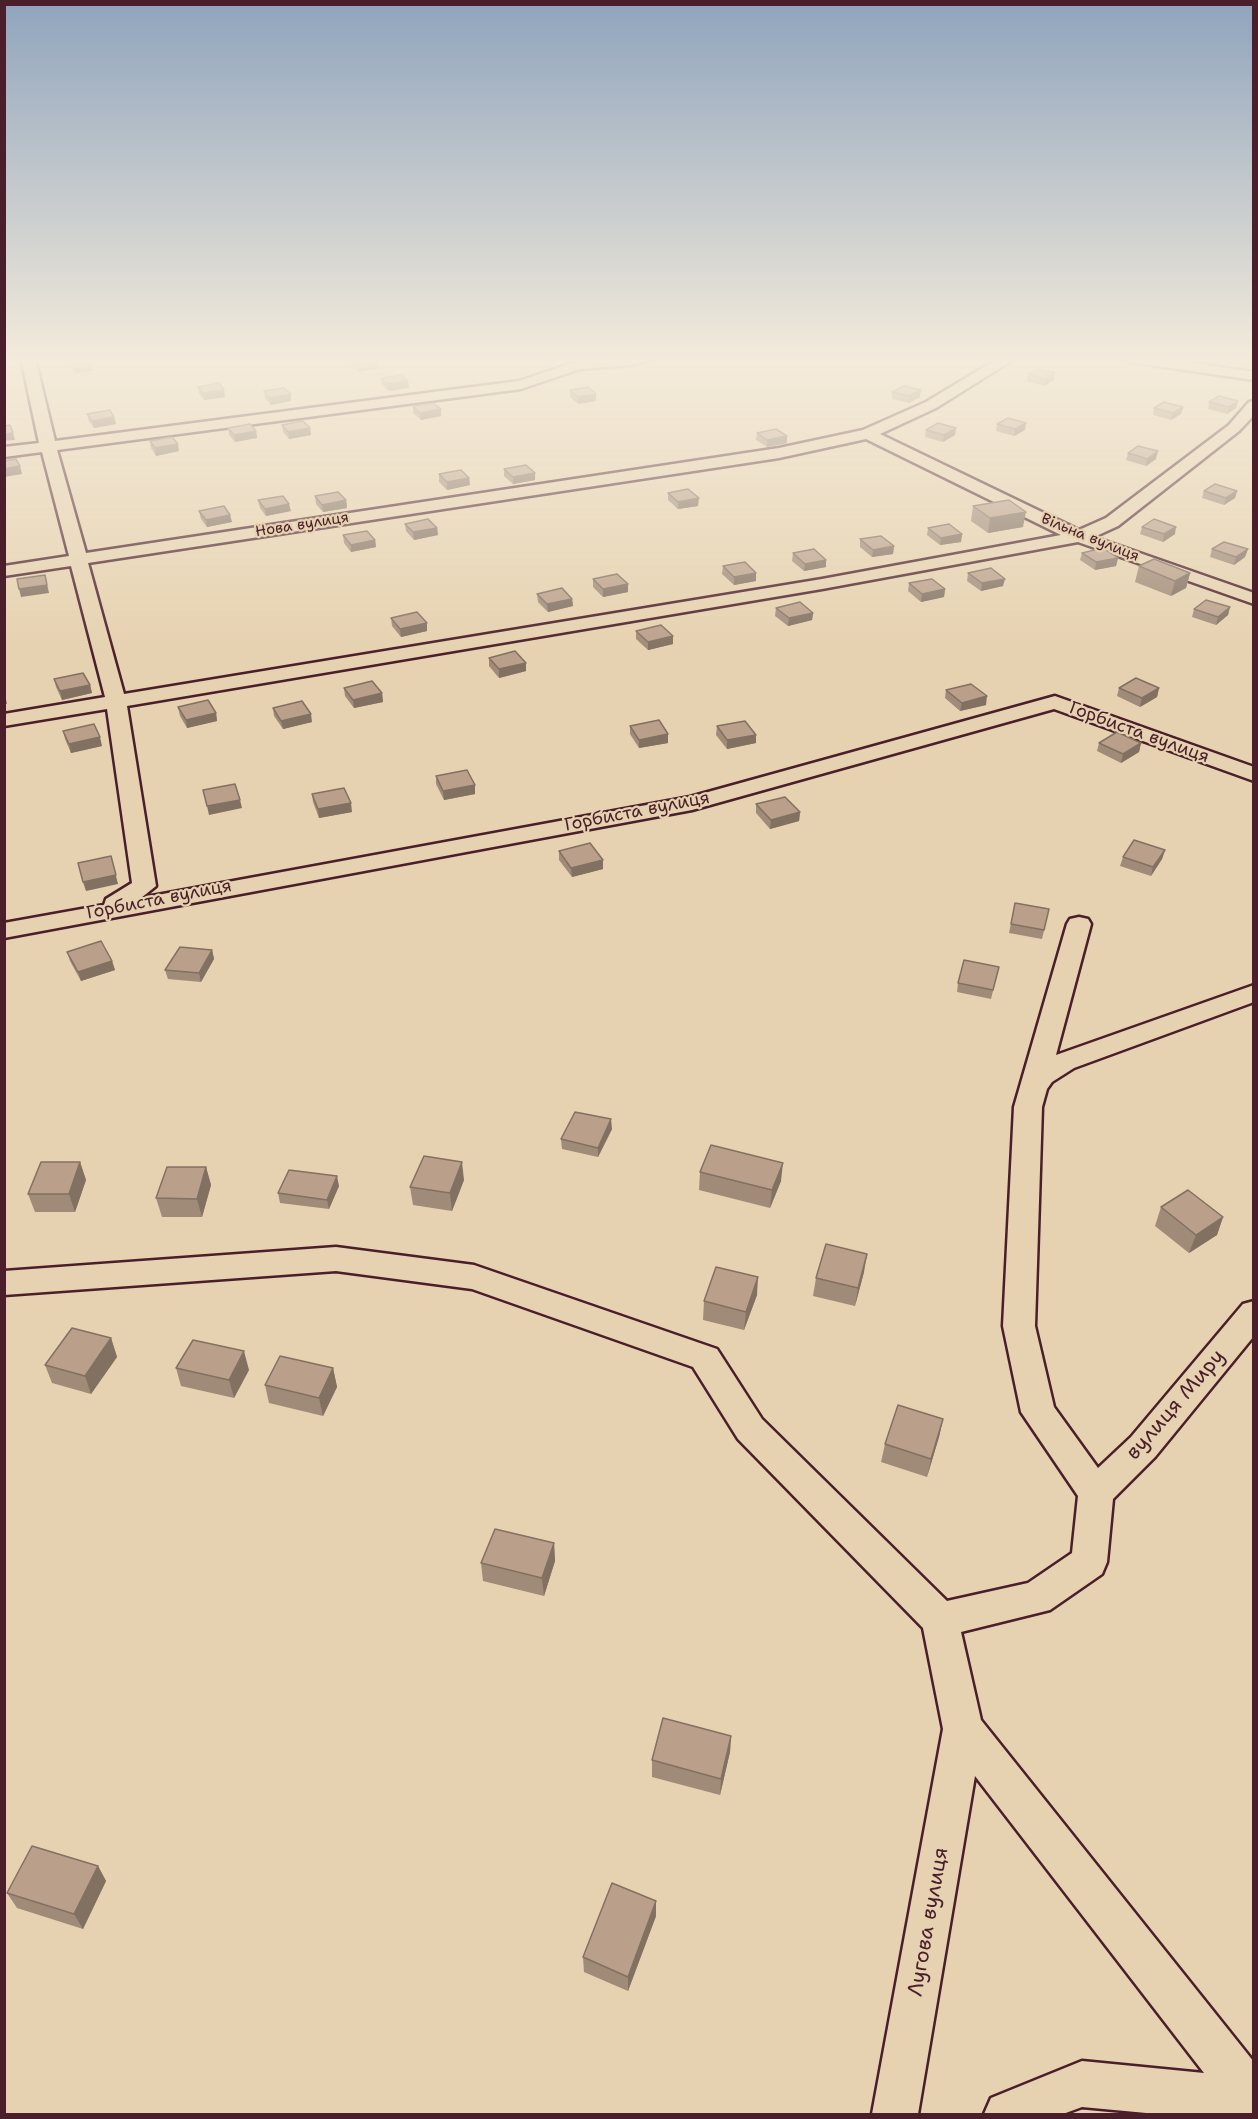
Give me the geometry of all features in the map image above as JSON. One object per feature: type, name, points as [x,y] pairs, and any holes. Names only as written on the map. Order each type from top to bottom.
[{"type":"street","points":[[51,457],[116,700],[144,886],[106,910]]},
{"type":"street","name":"Нова вулиця","points":[[4,571],[753,457]]},
{"type":"street","name":"Вільна вулиця","points":[[915,457],[1079,537],[1254,599]]},
{"type":"street","points":[[4,720],[822,584],[1079,537],[1112,522],[1197,457]]},
{"type":"street","name":"Горбиста вулиця","points":[[4,931],[106,910],[692,803],[1055,702],[1254,775]]},
{"type":"street","points":[[940,1620],[1037,1598],[1089,1562],[1096,1493],[1038,1412],[1019,1326],[1028,1107],[1079,924]]},
{"type":"street","points":[[1033,1089],[1042,1075],[1064,1062],[1254,993]]},
{"type":"street","points":[[4,1283],[336,1259],[474,1277],[705,1358],[750,1429],[940,1620],[963,1729],[1254,2100]]},
{"type":"street","name":"вулиця Миру","points":[[1096,1493],[1143,1447],[1254,1313]]},
{"type":"street","name":"Лугова вулиця","points":[[895,2115],[963,1729]]},
{"type":"street","points":[[1007,2115],[1082,2084],[1254,2100]]},
{"type":"building","points":[[16,459],[20,466],[4,469],[4,461]]},
{"type":"building","points":[[526,465],[535,473],[513,477],[504,469]]},
{"type":"building","points":[[461,470],[469,478],[447,482],[439,474]]},
{"type":"building","points":[[1215,484],[1237,491],[1226,498],[1204,491]]},
{"type":"building","points":[[688,489],[699,498],[678,502],[668,493]]},
{"type":"building","points":[[338,492],[346,500],[322,505],[315,496]]},
{"type":"building","points":[[283,496],[289,504],[265,509],[258,500]]},
{"type":"building","points":[[1009,500],[1026,512],[990,518],[973,506]]},
{"type":"building","points":[[224,506],[230,515],[206,520],[199,511]]},
{"type":"building","points":[[428,519],[437,528],[413,532],[405,524]]},
{"type":"building","points":[[1154,519],[1176,527],[1164,534],[1142,527]]},
{"type":"building","points":[[949,524],[962,534],[941,538],[928,528]]},
{"type":"building","points":[[367,531],[375,540],[351,545],[343,535]]},
{"type":"building","points":[[881,536],[894,546],[873,550],[860,539]]},
{"type":"building","points":[[1224,542],[1248,549],[1236,557],[1212,549]]},
{"type":"building","points":[[1103,548],[1118,558],[1096,562],[1082,553]]},
{"type":"building","points":[[814,549],[826,560],[805,564],[793,553]]},
{"type":"building","points":[[1154,559],[1190,573],[1175,581],[1139,566]]},
{"type":"building","points":[[745,562],[756,573],[734,577],[723,566]]},
{"type":"building","points":[[991,568],[1005,579],[982,583],[968,573]]},
{"type":"building","points":[[617,574],[628,584],[603,589],[593,579]]},
{"type":"building","points":[[45,575],[47,585],[19,589],[17,579]]},
{"type":"building","points":[[932,579],[945,589],[922,594],[909,583]]},
{"type":"building","points":[[562,588],[572,599],[547,604],[537,594]]},
{"type":"building","points":[[1206,600],[1230,607],[1218,617],[1194,609]]},
{"type":"building","points":[[800,602],[813,613],[789,618],[776,608]]},
{"type":"building","points":[[417,612],[427,623],[400,629],[391,618]]},
{"type":"building","points":[[661,625],[673,636],[648,642],[636,631]]},
{"type":"building","points":[[515,651],[526,663],[499,669],[489,658]]},
{"type":"building","points":[[83,673],[90,685],[60,691],[54,679]]},
{"type":"building","points":[[1136,678],[1159,688],[1142,698],[1119,688]]},
{"type":"building","points":[[372,681],[382,693],[353,700],[344,688]]},
{"type":"building","points":[[971,684],[987,696],[962,703],[946,690]]},
{"type":"building","points":[[208,700],[216,713],[186,720],[178,707]]},
{"type":"building","points":[[302,701],[311,714],[281,721],[273,708]]},
{"type":"building","points":[[659,720],[668,734],[639,740],[630,726]]},
{"type":"building","points":[[745,721],[756,735],[727,740],[717,726]]},
{"type":"building","points":[[94,724],[100,737],[69,744],[63,731]]},
{"type":"building","points":[[1117,732],[1141,743],[1123,754],[1099,743]]},
{"type":"building","points":[[467,770],[475,785],[443,791],[436,776]]},
{"type":"building","points":[[235,784],[240,800],[207,806],[203,790]]},
{"type":"building","points":[[344,788],[351,803],[318,809],[312,794]]},
{"type":"building","points":[[785,797],[800,812],[771,820],[756,804]]},
{"type":"building","points":[[1134,840],[1165,850],[1153,867],[1123,857]]},
{"type":"building","points":[[590,843],[603,860],[571,868],[559,851]]},
{"type":"building","points":[[111,856],[116,875],[83,882],[78,863]]},
{"type":"building","points":[[1015,903],[1049,909],[1044,930],[1011,924]]},
{"type":"building","points":[[101,941],[112,961],[78,972],[67,952]]},
{"type":"building","points":[[180,947],[212,950],[199,973],[165,970]]},
{"type":"building","points":[[964,960],[999,967],[993,990],[958,983]]},
{"type":"building","points":[[575,1112],[611,1119],[598,1148],[561,1139]]},
{"type":"building","points":[[711,1145],[783,1163],[772,1190],[700,1172]]},
{"type":"building","points":[[424,1156],[462,1162],[450,1193],[410,1187]]},
{"type":"building","points":[[41,1162],[80,1162],[69,1194],[28,1194]]},
{"type":"building","points":[[167,1167],[206,1167],[197,1199],[156,1198]]},
{"type":"building","points":[[289,1170],[337,1176],[327,1200],[278,1193]]},
{"type":"building","points":[[1188,1190],[1223,1217],[1196,1235],[1161,1207]]},
{"type":"building","points":[[826,1244],[867,1254],[858,1288],[816,1278]]},
{"type":"building","points":[[716,1267],[758,1277],[746,1312],[704,1301]]},
{"type":"building","points":[[72,1328],[111,1338],[85,1376],[45,1365]]},
{"type":"building","points":[[193,1340],[244,1351],[229,1380],[176,1368]]},
{"type":"building","points":[[280,1356],[333,1368],[319,1398],[265,1385]]},
{"type":"building","points":[[898,1405],[943,1419],[931,1459],[885,1444]]},
{"type":"building","points":[[495,1529],[554,1543],[542,1578],[481,1563]]},
{"type":"building","points":[[663,1718],[731,1736],[721,1779],[652,1760]]},
{"type":"building","points":[[32,1846],[98,1866],[74,1914],[7,1893]]},
{"type":"building","points":[[612,1883],[656,1901],[628,1977],[583,1957]]}]
